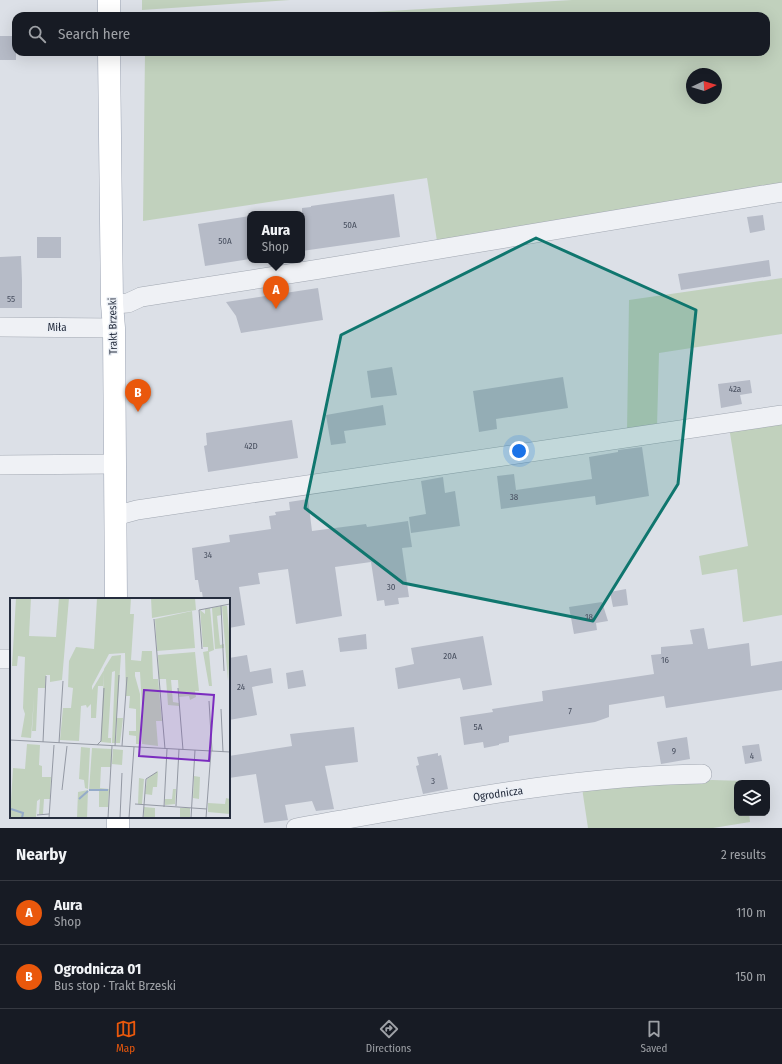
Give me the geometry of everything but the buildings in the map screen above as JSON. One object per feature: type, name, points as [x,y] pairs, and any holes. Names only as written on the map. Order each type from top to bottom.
[{"type":"main road","points":[[109,0],[109,12]]},
{"type":"main road","name":"Trakt Brzeski","points":[[110,56],[116,598]]},
{"type":"street","points":[[112,304],[128,303],[141,298],[782,192]]},
{"type":"street","name":"Miła","points":[[0,327],[114,328]]},
{"type":"street","points":[[115,516],[138,510],[782,415]]},
{"type":"street","points":[[0,465],[115,464]]},
{"type":"street","name":"Ogrodnicza","points":[[296,828],[492,794],[595,781],[665,775],[702,774]]},
{"type":"highlighted area","points":[[536,238],[696,310],[678,484],[593,621],[403,583],[305,508],[341,335]]},
{"type":"green space","points":[[142,0],[290,0],[142,10]]},
{"type":"green space","points":[[572,0],[782,0],[782,186],[437,241],[427,178],[143,221],[145,56],[770,56],[770,12],[372,12]]},
{"type":"green space","points":[[782,278],[782,334],[659,353],[657,427],[627,432],[629,300]]},
{"type":"green space","points":[[782,420],[782,615],[743,622],[737,569],[702,575],[699,556],[748,546],[729,427]]},
{"type":"green space","points":[[712,780],[734,781],[734,816],[749,816],[750,822],[713,828],[588,828],[582,788]]},
{"type":"place","name":"Aura","points":[[276,309]]},
{"type":"place","name":"Ogrodnicza 01","points":[[138,412]]}]
